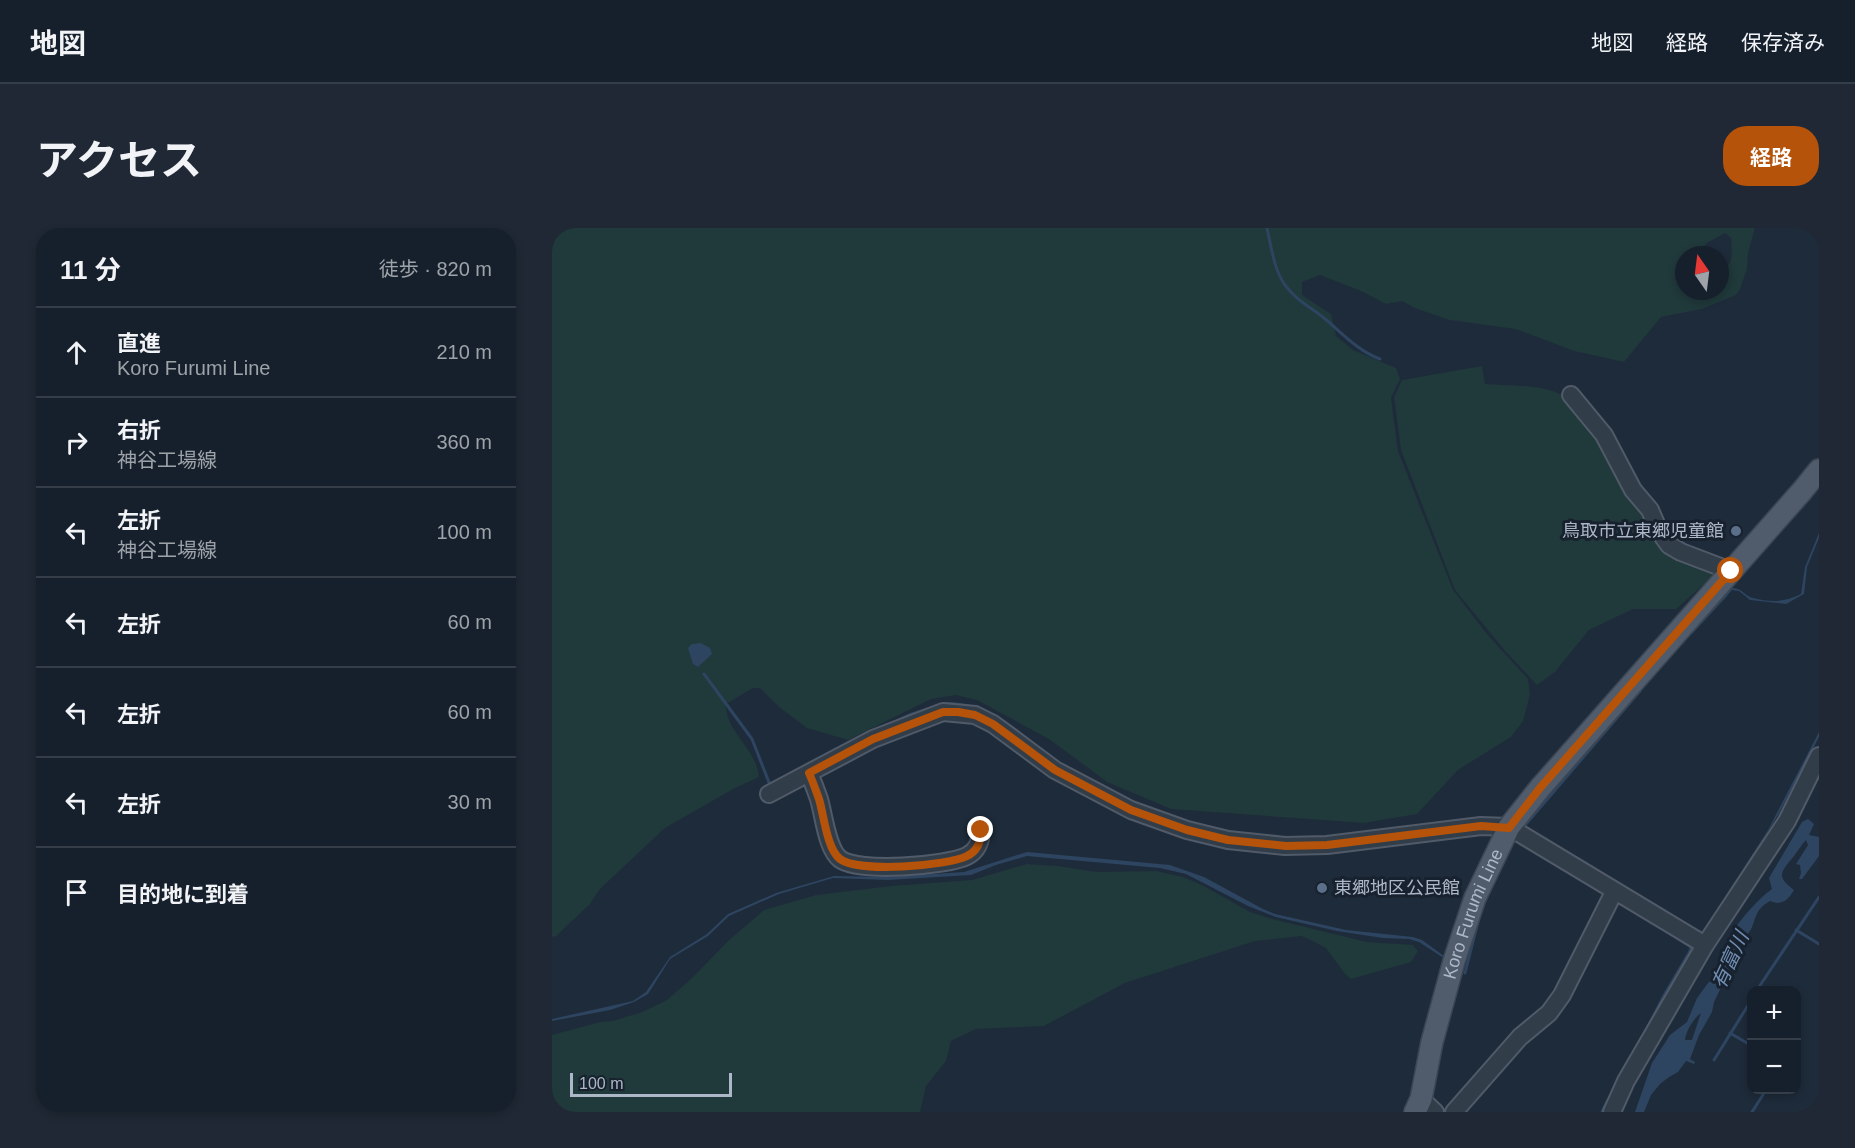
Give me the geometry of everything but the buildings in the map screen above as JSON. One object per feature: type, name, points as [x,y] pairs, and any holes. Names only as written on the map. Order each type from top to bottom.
[{"type":"main road","name":"Koro Furumi Line","points":[[1424,1108],[1432,1042],[1454,961],[1475,898],[1509,828],[1548,779],[1803,491],[1819,470]]},
{"type":"street","points":[[1571,395],[1604,435],[1633,490],[1650,510],[1659,531],[1670,545],[1681,552],[1731,571]]},
{"type":"street","points":[[770,794],[873,739],[943,712],[958,712],[975,715],[993,724],[1055,770],[1131,810],[1187,830],[1228,840],[1286,846],[1327,845],[1481,826],[1509,828],[1530,838],[1614,892],[1705,945]]},
{"type":"street","points":[[1612,1112],[1626,1081],[1705,945],[1787,821],[1819,756]]},
{"type":"street","points":[[809,773],[832,850],[840,859],[851,865],[885,867],[952,862],[969,856],[981,839],[981,830]]},
{"type":"street","points":[[1454,1112],[1520,1036],[1549,1013],[1562,995],[1614,892]]},
{"type":"green space","points":[[552,228],[1755,228],[1748,253],[1747,269],[1740,289],[1736,295],[1729,298],[1731,238],[1725,233],[1704,246],[1675,246],[1675,300],[1724,300],[1702,309],[1661,317],[1624,362],[1574,351],[1516,329],[1449,320],[1402,301],[1386,304],[1361,291],[1320,275],[1302,282],[1302,295],[1331,314],[1336,336],[1353,350],[1396,368],[1400,379],[1391,398],[1398,451],[1453,590],[1487,634],[1528,679],[1530,695],[1523,721],[1511,737],[1458,770],[1417,814],[1364,823],[1171,809],[1107,782],[1049,739],[977,700],[956,695],[931,699],[848,740],[807,728],[779,707],[760,688],[753,688],[726,704],[731,723],[753,757],[759,777],[665,828],[600,889],[589,905],[556,936],[552,937]]},
{"type":"green space","points":[[1482,366],[1485,384],[1534,387],[1553,391],[1565,397],[1585,413],[1658,538],[1719,571],[1676,609],[1633,609],[1589,630],[1555,672],[1537,685],[1505,651],[1455,590],[1401,450],[1394,397],[1402,380]]},
{"type":"green space","points":[[1027,864],[1097,872],[1156,871],[1183,877],[1250,912],[1272,919],[1367,942],[1413,945],[1418,951],[1411,962],[1351,979],[1326,948],[1302,936],[1255,941],[1125,983],[1044,1026],[976,1029],[951,1041],[946,1061],[926,1086],[920,1112],[552,1112],[552,1035],[600,1022],[613,1021],[642,1012],[667,1000],[729,940],[764,910],[816,895],[972,880]]},
{"type":"water","points":[[1819,533],[1807,567],[1804,594],[1786,604],[1750,600],[1739,591],[1732,590],[1724,599],[1722,598],[1731,588],[1766,601],[1789,599],[1801,594],[1805,567]]},
{"type":"water","points":[[701,643],[710,648],[712,654],[698,667],[693,664],[688,648],[692,644]]},
{"type":"water","points":[[945,702],[972,705],[995,714],[1036,745],[1035,747],[977,708],[966,705],[945,705],[858,739],[910,713]]},
{"type":"water","points":[[1819,732],[1819,737],[1778,815],[1704,934],[1702,933],[1768,830]]},
{"type":"water","name":"有富川","points":[[1808,819],[1814,824],[1809,835],[1819,837],[1819,856],[1802,879],[1799,879],[1800,865],[1796,864],[1808,845],[1806,840],[1782,874],[1784,881],[1794,890],[1784,901],[1778,903],[1770,901],[1757,913],[1714,1002],[1712,1012],[1699,1035],[1690,1059],[1695,1062],[1694,1064],[1686,1061],[1678,1072],[1660,1084],[1651,1095],[1644,1112],[1635,1112],[1652,1063],[1670,1035],[1687,1022],[1697,998],[1708,983],[1717,976],[1721,968],[1720,959],[1723,948],[1737,925],[1772,889],[1769,878],[1802,822]],"holes":[[[1701,1013],[1692,1040],[1685,1040],[1693,1022]]]},
{"type":"water","points":[[1027,852],[1170,865],[1204,877],[1275,914],[1346,930],[1413,937],[1422,940],[1444,956],[1409,939],[1383,938],[1337,931],[1276,917],[1248,906],[1186,874],[1160,868],[1027,856],[971,875],[888,880],[833,878],[779,894],[729,916],[708,936],[670,959],[648,994],[634,1002],[610,1010],[552,1021],[552,1019],[633,1001],[646,992],[670,957],[707,934],[728,914],[776,893],[834,876],[887,877],[964,872]]},
{"type":"water","points":[[1689,950],[1692,953],[1608,1112],[1603,1112],[1662,996]]},
{"type":"waterway","points":[[1267,228],[1276,265],[1281,279],[1289,290],[1357,346],[1380,359]]},
{"type":"waterway","points":[[1692,632],[1726,595]]},
{"type":"waterway","points":[[704,674],[752,739],[770,785]]},
{"type":"waterway","points":[[1526,824],[1640,691]]},
{"type":"waterway","points":[[1760,986],[1819,897]]},
{"type":"waterway","points":[[1465,973],[1478,922]]},
{"type":"waterway","points":[[1657,925],[1691,947],[1689,956]]},
{"type":"waterway","points":[[1796,930],[1819,944]]},
{"type":"waterway","points":[[1714,1060],[1747,1007]]},
{"type":"waterway","points":[[1730,1033],[1747,1043]]},
{"type":"waterway","points":[[1752,1112],[1763,1094]]},
{"type":"waterway","points":[[1602,1112],[1608,1100]]},
{"type":"place","name":"鳥取市立東郷児童館","points":[[1736,531]]},
{"type":"place","name":"東郷地区公民館","points":[[1322,888]]},
{"type":"route","points":[[981,830],[981,839],[969,856],[952,862],[885,867],[851,865],[840,859],[832,850],[809,773],[873,739],[943,712],[958,712],[975,715],[993,724],[1055,770],[1131,810],[1187,830],[1228,840],[1286,846],[1327,845],[1481,826],[1509,828],[1540,788],[1731,571]]}]
